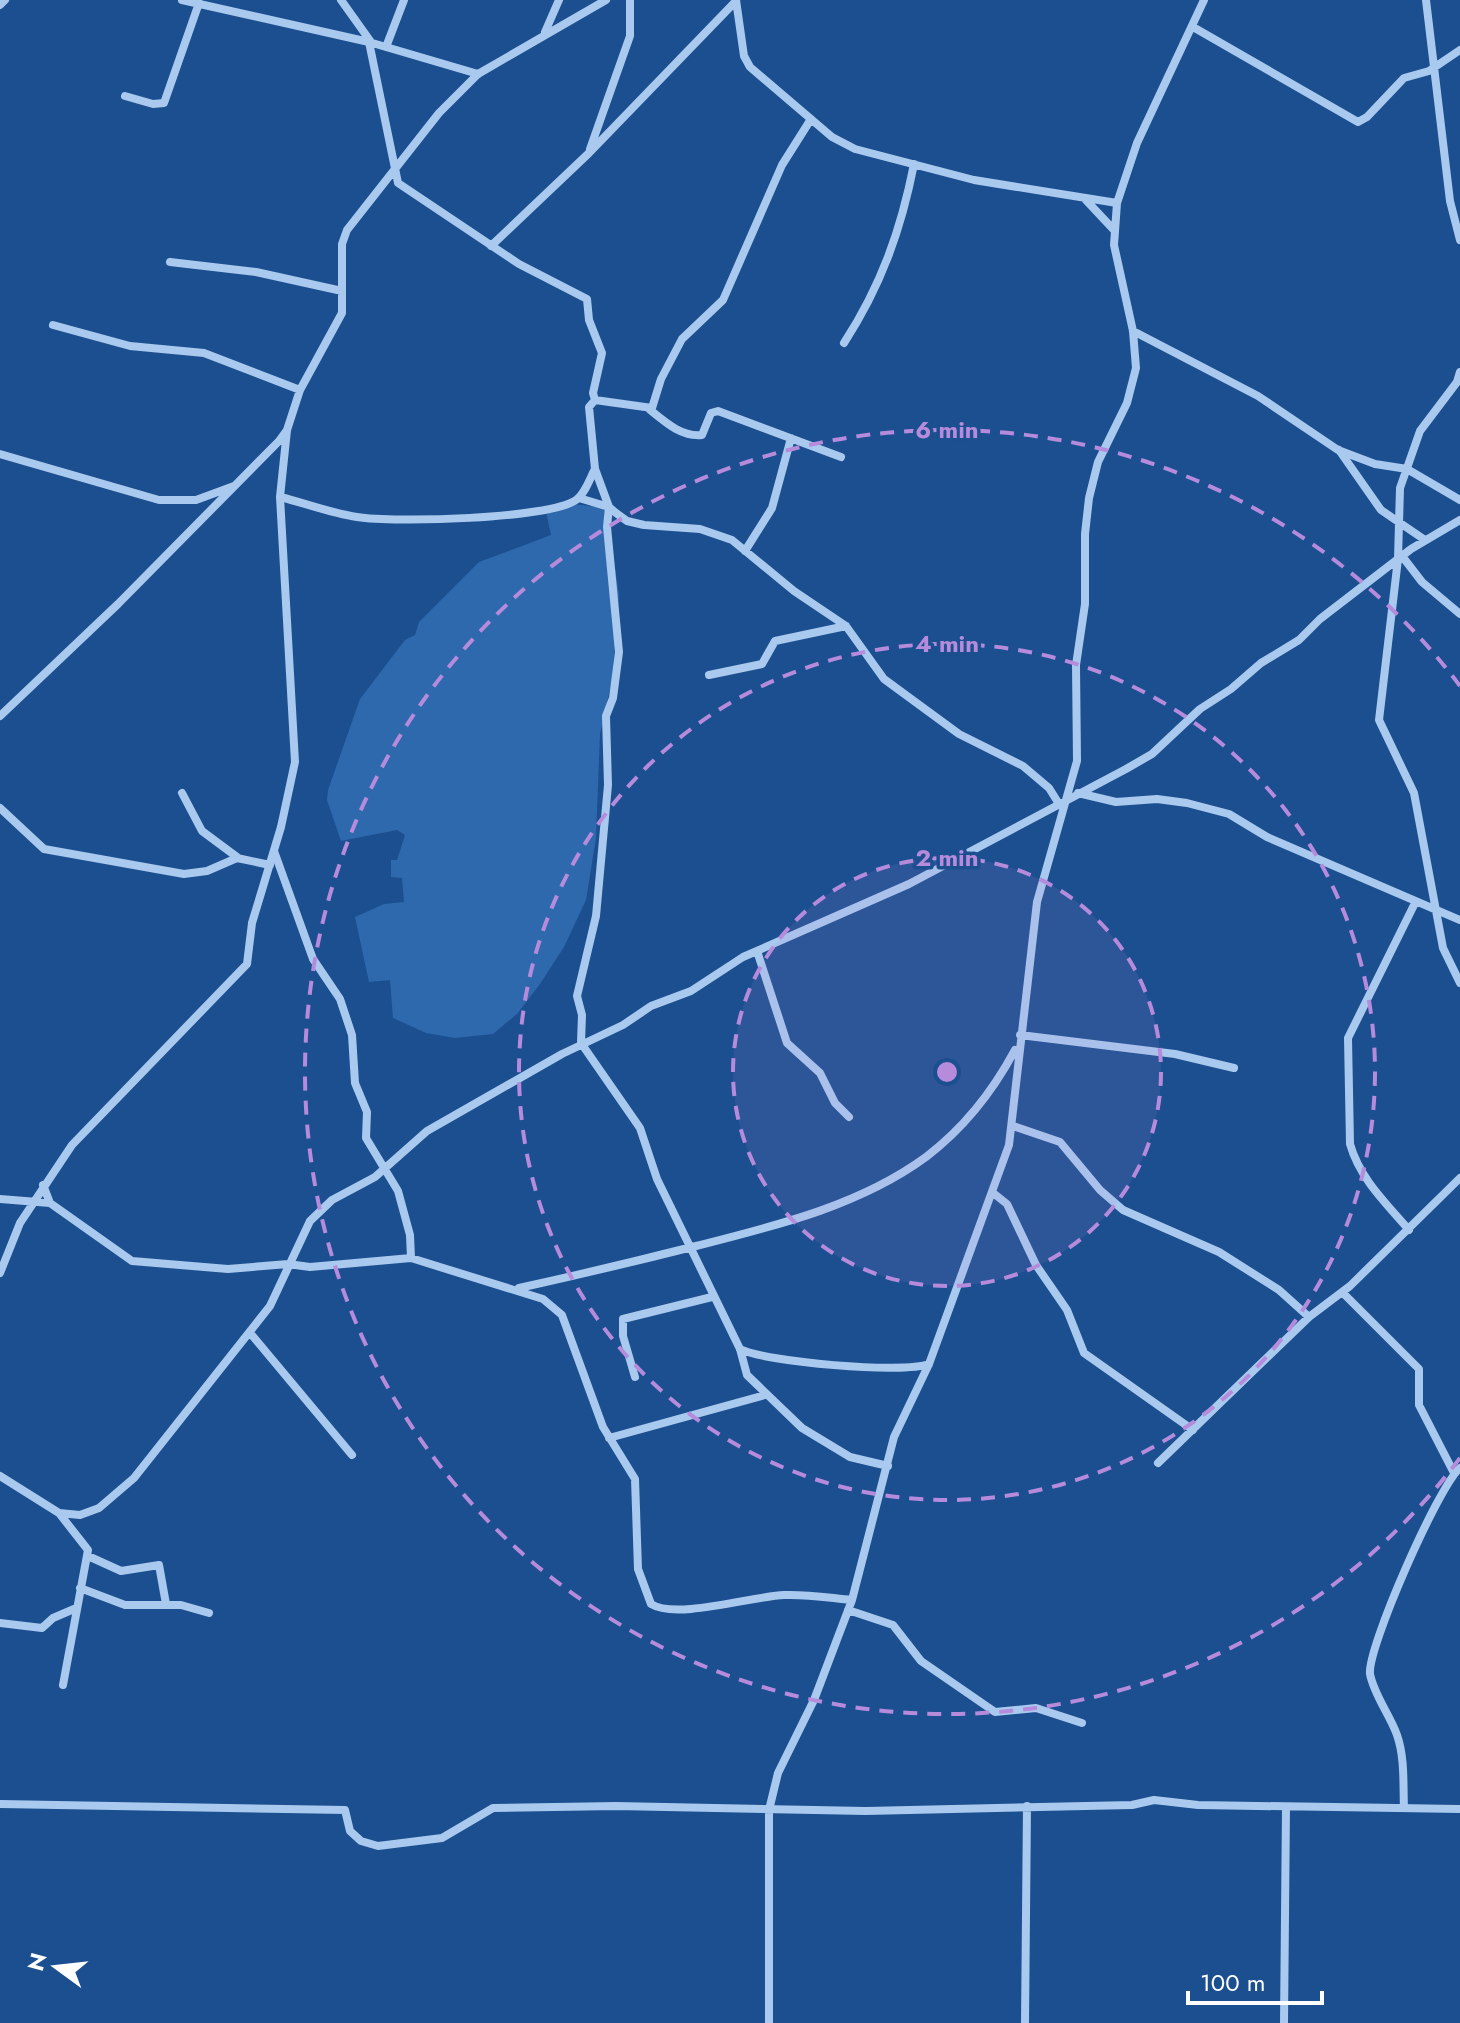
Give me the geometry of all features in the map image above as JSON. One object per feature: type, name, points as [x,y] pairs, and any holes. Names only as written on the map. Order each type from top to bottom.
[{"type":"street","points":[[0,5],[5,0]]},
{"type":"street","points":[[182,0],[369,42],[479,73]]},
{"type":"street","points":[[341,0],[369,42],[393,172],[407,191],[431,203],[491,246],[587,299],[589,320],[602,353],[593,393],[595,400]]},
{"type":"street","points":[[386,47],[404,0]]},
{"type":"street","points":[[545,33],[559,0]]},
{"type":"street","points":[[0,1273],[6,1253],[32,1204],[72,1145],[244,971],[252,923],[274,851],[296,752],[280,497],[287,430],[300,390],[339,323],[344,237],[439,113],[479,73],[606,0]]},
{"type":"street","points":[[589,153],[630,36],[630,0]]},
{"type":"street","points":[[769,2023],[769,1810],[778,1773],[814,1700],[852,1600],[894,1437],[929,1364],[1013,1126],[1037,902],[1063,801],[1077,761],[1076,665],[1085,604],[1085,534],[1089,498],[1098,462],[1132,385],[1137,355],[1114,230],[1117,203],[1137,143],[1204,0]]},
{"type":"street","points":[[1426,0],[1450,201],[1460,240]]},
{"type":"street","points":[[491,246],[589,153],[736,1]]},
{"type":"street","points":[[736,1],[744,56],[750,67],[832,137],[855,149],[974,180],[1117,203]]},
{"type":"street","points":[[125,96],[153,104],[164,103],[199,3]]},
{"type":"street","points":[[1193,27],[1358,122],[1367,117],[1404,78],[1429,71],[1460,50]]},
{"type":"street","points":[[369,42],[479,73]]},
{"type":"street","points":[[649,409],[682,339],[723,300],[782,165],[811,119]]},
{"type":"street","points":[[844,343],[892,253],[914,164]]},
{"type":"street","points":[[1083,198],[1114,230]]},
{"type":"street","points":[[170,262],[256,272],[342,291]]},
{"type":"street","points":[[53,325],[130,346],[204,353],[300,390]]},
{"type":"street","points":[[1133,331],[1258,396],[1338,450],[1375,464],[1407,469],[1460,500]]},
{"type":"street","points":[[1460,372],[1457,382],[1420,431],[1400,488],[1400,558],[1379,720],[1414,793],[1434,912],[1443,948],[1460,983]]},
{"type":"street","points":[[595,400],[649,409],[669,425],[695,436],[702,435],[715,411],[841,457]]},
{"type":"street","points":[[595,400],[589,407],[589,421],[595,469],[609,507],[607,527],[619,652],[613,698],[606,716],[608,785],[596,916],[577,996],[582,1015],[581,1043],[640,1128],[657,1179],[740,1349],[747,1375],[802,1428],[850,1457],[888,1466]]},
{"type":"street","points":[[0,716],[238,485],[287,430]]},
{"type":"street","points":[[745,551],[772,508],[791,438]]},
{"type":"street","points":[[1338,450],[1373,502],[1401,526],[1425,540]]},
{"type":"street","points":[[0,454],[159,500],[196,500],[238,485]]},
{"type":"street","points":[[280,497],[356,517],[379,519],[498,515],[564,505],[579,498],[595,469]]},
{"type":"street","points":[[579,498],[609,507],[627,521],[718,533],[846,626],[884,679],[959,734],[1023,766],[1063,801]]},
{"type":"street","points":[[59,1513],[80,1515],[99,1508],[134,1478],[251,1334],[270,1306],[305,1228],[319,1211],[385,1168],[427,1131],[581,1043],[614,1030],[651,1006],[691,991],[757,951],[899,889],[1004,837],[1063,801],[1152,754],[1200,709],[1231,689],[1261,663],[1299,640],[1320,619],[1400,558],[1460,520]]},
{"type":"street","points":[[1400,558],[1422,582],[1460,614]]},
{"type":"street","points":[[709,675],[762,664],[775,641],[846,626]]},
{"type":"street","points":[[182,793],[202,831],[237,858],[270,865]]},
{"type":"street","points":[[1078,793],[1116,802],[1157,799],[1187,803],[1229,814],[1267,837],[1434,912],[1460,920]]},
{"type":"street","points":[[0,808],[44,849],[184,874],[207,871],[237,858]]},
{"type":"street","points":[[274,851],[313,959],[340,999],[352,1035],[355,1083],[367,1112],[366,1138],[402,1204],[411,1258]]},
{"type":"street","points":[[1409,1230],[1361,1174],[1354,1159],[1350,1144],[1346,1045],[1415,903]]},
{"type":"street","points":[[757,951],[787,1043],[820,1073],[835,1103],[849,1117]]},
{"type":"street","points":[[1020,1039],[1156,1051],[1234,1068]]},
{"type":"street","points":[[514,1289],[690,1248],[815,1213],[915,1165],[972,1114],[1020,1039]]},
{"type":"street","points":[[1013,1126],[1060,1142],[1100,1190],[1123,1210],[1219,1252],[1279,1290],[1309,1317]]},
{"type":"street","points":[[1158,1463],[1309,1317],[1342,1292],[1409,1230],[1460,1178]]},
{"type":"street","points":[[43,1185],[50,1203],[132,1261],[228,1269],[288,1264],[310,1267],[411,1258],[536,1294],[562,1315],[609,1438],[635,1479],[638,1569],[647,1600],[655,1607],[718,1606],[782,1595],[852,1600]]},
{"type":"street","points":[[992,1192],[1007,1204],[1036,1265],[1067,1310],[1084,1353],[1193,1430]]},
{"type":"street","points":[[0,1199],[32,1204],[50,1203]]},
{"type":"street","points":[[1342,1292],[1419,1369],[1419,1405],[1457,1470],[1400,1582],[1370,1666],[1373,1682],[1401,1750],[1404,1808]]},
{"type":"street","points":[[635,1377],[623,1336],[623,1319],[712,1297]]},
{"type":"street","points":[[251,1334],[289,1375],[322,1423],[352,1455]]},
{"type":"street","points":[[740,1349],[764,1357],[903,1370],[929,1364]]},
{"type":"street","points":[[609,1438],[765,1395]]},
{"type":"street","points":[[0,1476],[59,1513],[76,1533],[88,1556],[121,1571],[159,1565],[166,1604]]},
{"type":"street","points":[[76,1533],[80,1515]]},
{"type":"street","points":[[63,1685],[74,1609],[88,1556]]},
{"type":"street","points":[[80,1588],[132,1607],[166,1604],[209,1613]]},
{"type":"street","points":[[0,1623],[42,1628],[53,1618],[74,1609]]},
{"type":"street","points":[[848,1610],[893,1625],[921,1661],[995,1712],[1036,1708],[1082,1723]]},
{"type":"street","points":[[0,1804],[345,1810],[350,1831],[361,1841],[378,1846],[442,1838],[493,1808],[616,1806],[769,1810],[1132,1805],[1154,1800],[1286,1807],[1460,1809]]},
{"type":"street","points":[[1025,2023],[1027,1806]]},
{"type":"street","points":[[1284,2023],[1286,1807]]},
{"type":"shaded area","points":[[573,504],[606,508],[619,594],[612,680],[600,734],[596,838],[586,900],[564,947],[540,984],[517,1014],[493,1034],[455,1038],[426,1033],[393,1018],[390,980],[369,982],[355,917],[384,904],[404,902],[402,878],[391,877],[391,860],[397,860],[405,835],[397,830],[341,841],[327,800],[328,790],[360,699],[405,640],[415,635],[419,622],[479,562],[551,535],[546,512]]}]
